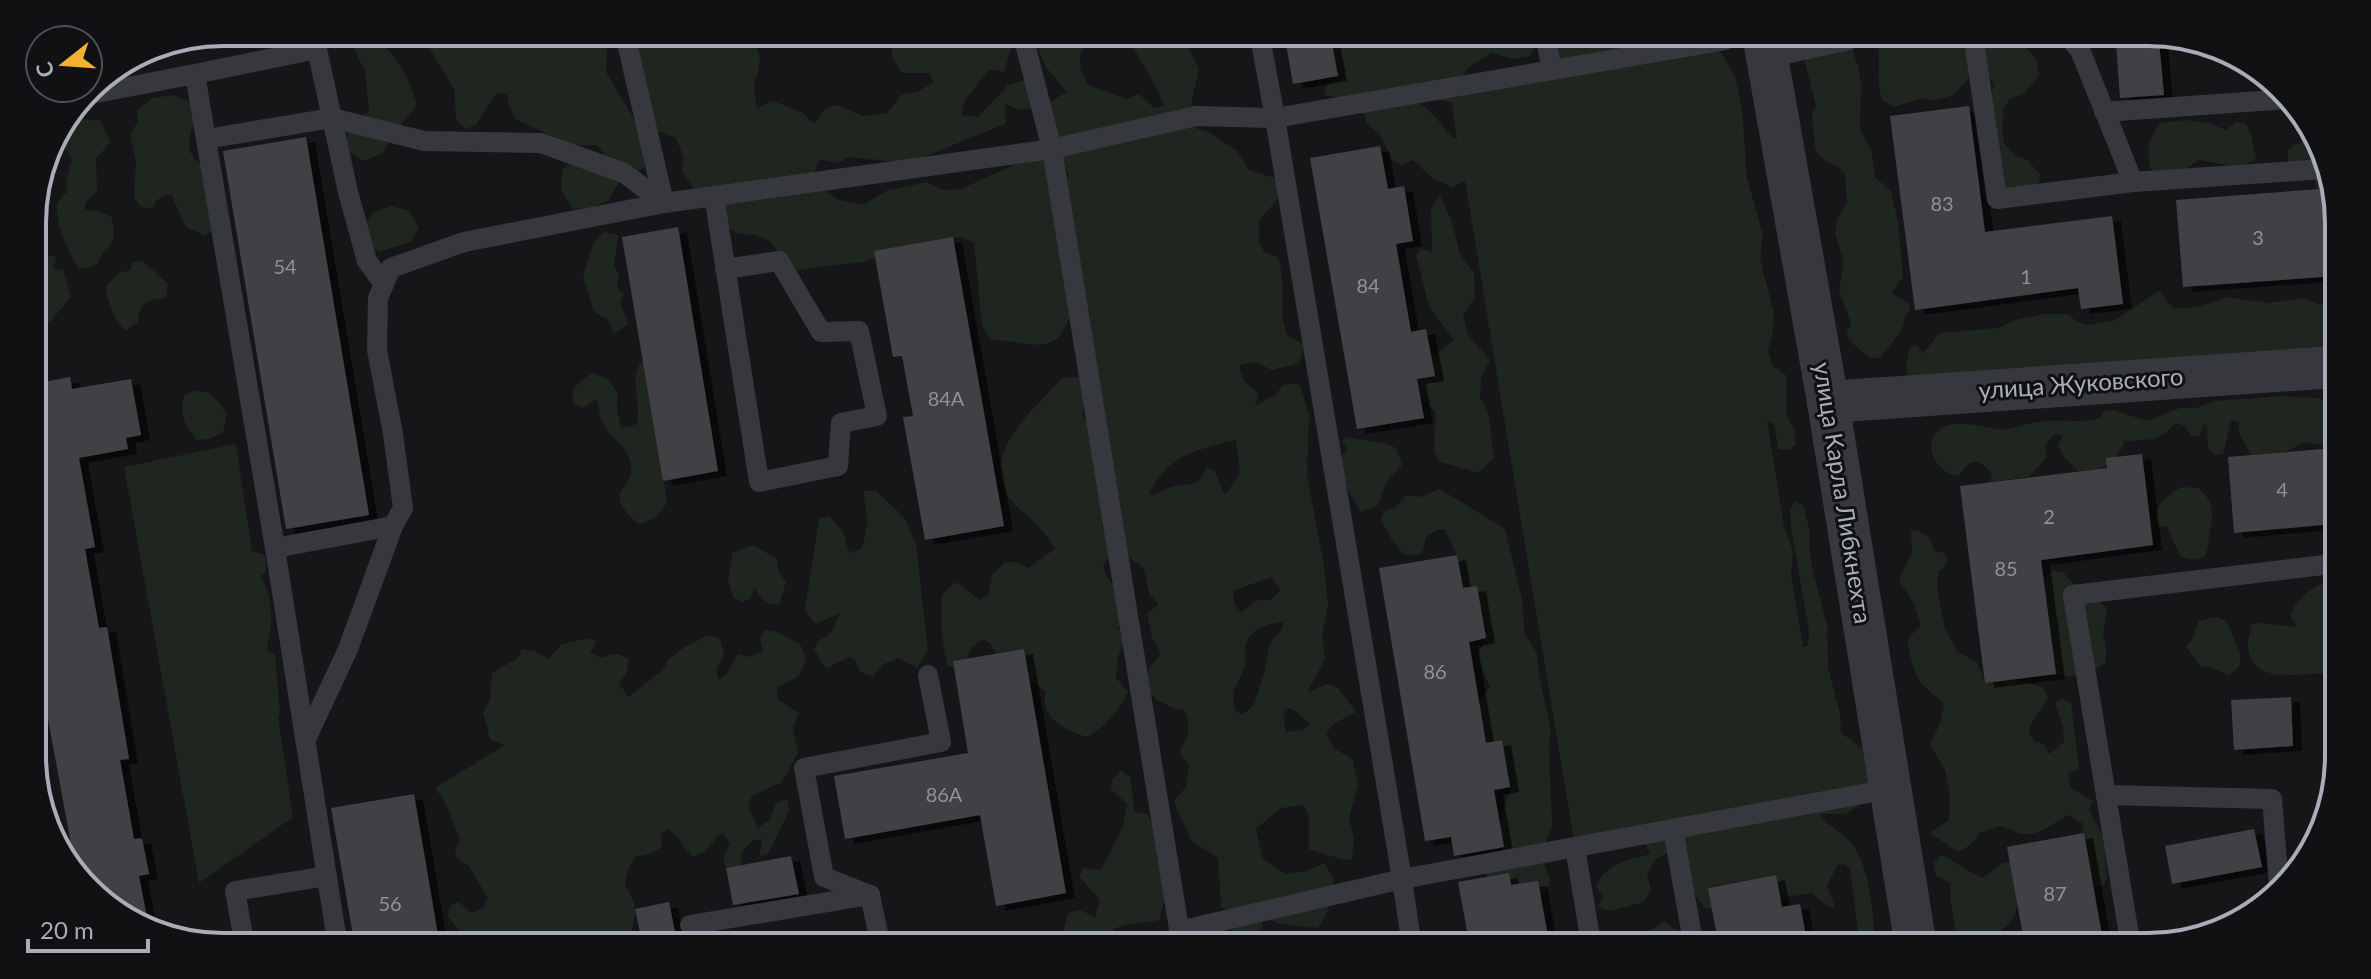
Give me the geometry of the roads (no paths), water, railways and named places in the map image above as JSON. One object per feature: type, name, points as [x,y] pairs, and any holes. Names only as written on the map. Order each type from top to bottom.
[{"type":"street","name":"улица Карла Либкнехта","points":[[1765,49],[1828,402],[1914,933]]},
{"type":"street","name":"улица Жуковского","points":[[1828,402],[2325,368]]},
{"type":"lane","points":[[105,91],[195,74],[299,46]]},
{"type":"lane","points":[[318,46],[367,261],[384,284]]},
{"type":"lane","points":[[628,46],[664,203]]},
{"type":"lane","points":[[1026,46],[1052,149],[1179,933]]},
{"type":"lane","points":[[1262,46],[1410,933]]},
{"type":"lane","points":[[1547,46],[1552,70]]},
{"type":"lane","points":[[306,739],[348,649],[393,526],[403,508],[377,350],[378,298],[391,268],[464,242],[664,203],[1052,149],[1196,116],[1275,118],[1691,46]]},
{"type":"lane","points":[[1765,49],[1793,46]]},
{"type":"lane","points":[[1975,46],[1997,199],[2133,182],[2316,170]]},
{"type":"lane","points":[[2076,46],[2133,182]]},
{"type":"lane","points":[[195,74],[336,933]]},
{"type":"lane","points":[[2104,112],[2275,100]]},
{"type":"lane","points":[[206,139],[332,118],[424,141],[541,143],[624,173],[664,203]]},
{"type":"lane","points":[[714,196],[725,269],[759,482],[838,466],[841,423],[877,416],[859,331],[821,332],[779,261],[725,269]]},
{"type":"lane","points":[[275,548],[393,526]]},
{"type":"lane","points":[[2129,933],[2073,595],[2325,565]]},
{"type":"lane","points":[[870,895],[824,877],[804,768],[941,742],[928,675]]},
{"type":"lane","points":[[1202,933],[1402,879],[1890,789]]},
{"type":"lane","points":[[2106,795],[2272,799],[2278,875]]},
{"type":"lane","points":[[1673,829],[1692,933]]},
{"type":"lane","points":[[1575,847],[1589,933]]},
{"type":"lane","points":[[242,933],[235,891],[327,876]]},
{"type":"lane","points":[[690,925],[870,895]]},
{"type":"lane","points":[[870,895],[878,933]]}]
